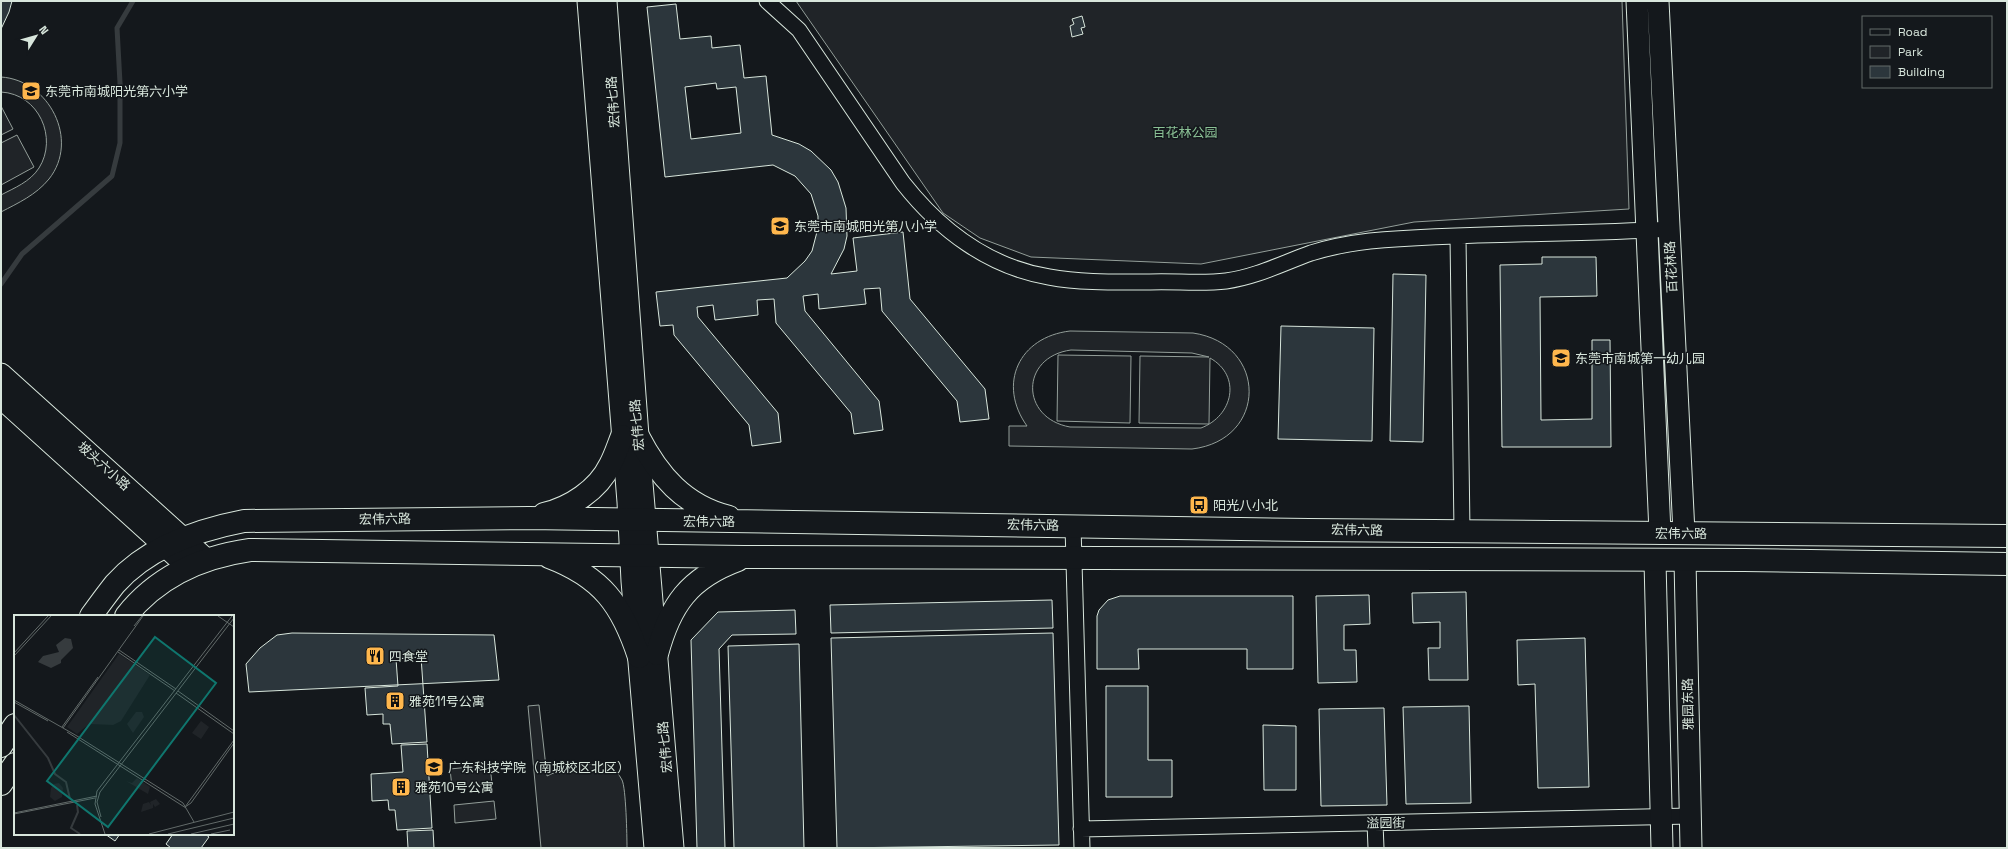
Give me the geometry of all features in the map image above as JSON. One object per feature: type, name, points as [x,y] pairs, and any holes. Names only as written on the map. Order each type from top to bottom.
[{"type":"main road","points":[[530,518],[561,510],[589,492],[610,467],[630,436],[670,484],[692,501],[718,514],[746,521]]},
{"type":"main road","name":"宏伟六路","points":[[92,615],[116,584],[131,570],[175,542],[213,527],[244,521],[530,518],[1462,531],[2007,536]]},
{"type":"main road","name":"宏伟六路","points":[[127,615],[150,591],[168,578],[197,563],[250,550],[744,557],[1685,560],[2007,564]]},
{"type":"main road","points":[[540,553],[568,564],[587,576],[614,602],[648,656],[678,603],[696,583],[718,567],[744,557]]},
{"type":"main road","points":[[1,746],[14,726]]},
{"type":"main road","points":[[1,784],[14,765]]},
{"type":"street","name":"宏伟七路","points":[[588,1],[630,436],[648,656],[655,848]]},
{"type":"street","name":"宏伟七路","points":[[606,1],[630,436]]},
{"type":"street","points":[[768,1],[799,30],[903,183],[919,203],[937,221],[978,251],[1000,263],[1024,271],[1049,277],[1116,282],[1226,281],[1270,270],[1312,253],[1368,241],[1669,229]]},
{"type":"street","name":"百花林路","points":[[1637,1],[1660,533]]},
{"type":"street","name":"百花林路","points":[[1658,1],[1684,533]]},
{"type":"street","points":[[1458,237],[1462,531]]},
{"type":"street","name":"坡头六小路","points":[[1,374],[197,563]]},
{"type":"street","name":"坡头六小路","points":[[1,398],[175,542]]},
{"type":"street","points":[[1073,526],[1082,848]]},
{"type":"street","points":[[1655,560],[1662,848]]},
{"type":"street","name":"雅园东路","points":[[1685,560],[1691,848]]},
{"type":"street","name":"宏伟七路","points":[[648,656],[673,848]]},
{"type":"street","name":"溢园街","points":[[1081,829],[1691,816]]},
{"type":"street","points":[[1375,823],[1376,848]]},
{"type":"green space","name":"百花林公园","points":[[796,1],[1622,1],[1629,209],[1414,222],[1201,264],[1031,257],[980,238],[943,213]]},
{"type":"green space","points":[[1,77],[18,81],[33,89],[45,100],[55,114],[60,130],[61,147],[58,164],[44,185],[26,198],[1,212],[1,195],[22,184],[35,173],[44,156],[46,144],[45,131],[35,109],[26,100],[1,92]]},
{"type":"green space","points":[[1,106],[13,129],[1,135]]},
{"type":"green space","points":[[17,135],[34,167],[1,185],[1,143]]},
{"type":"green space","points":[[1070,331],[1193,333],[1218,341],[1235,354],[1246,372],[1249,392],[1245,411],[1235,429],[1217,442],[1192,449],[1009,446],[1009,426],[1027,426],[1018,410],[1014,394],[1014,379],[1018,365],[1026,353],[1038,342],[1052,335]],"holes":[[[1071,350],[1192,353],[1209,357],[1140,356],[1139,423],[1209,424],[1201,428],[1070,427],[1054,421],[1042,412],[1035,401],[1033,388],[1035,375],[1042,364],[1054,355]],[[1210,358],[1220,366],[1227,375],[1230,385],[1230,395],[1220,415],[1209,424]]]},
{"type":"green space","points":[[1058,355],[1131,356],[1130,423],[1057,421]]},
{"type":"green space","points":[[539,705],[547,776],[565,769],[588,764],[608,767],[616,772],[622,780],[625,802],[627,848],[541,848],[528,706]]},
{"type":"green space","points":[[490,765],[492,784],[452,787],[450,769]]},
{"type":"green space","points":[[494,801],[496,819],[455,823],[454,805]]},
{"type":"building","points":[[1,1],[12,1],[9,12],[1,29]]},
{"type":"building","points":[[676,4],[680,39],[711,36],[712,48],[740,45],[744,78],[766,76],[772,135],[799,144],[811,151],[831,170],[838,182],[846,208],[847,236],[844,249],[831,274],[857,271],[853,238],[903,232],[910,299],[985,389],[989,419],[960,422],[957,401],[882,311],[880,288],[864,289],[866,304],[819,309],[818,294],[803,296],[805,311],[879,401],[883,430],[854,434],[851,413],[776,323],[774,299],[757,300],[758,315],[715,320],[713,305],[697,307],[698,317],[778,413],[781,442],[752,446],[749,425],[674,335],[673,325],[660,326],[656,292],[787,278],[805,261],[812,251],[818,228],[818,216],[811,194],[795,176],[773,165],[665,177],[647,7]],"holes":[[[716,83],[717,89],[736,87],[741,133],[691,139],[685,87]]]},
{"type":"building","points":[[1082,16],[1085,27],[1081,28],[1083,34],[1072,37],[1070,26],[1074,24],[1072,19]]},
{"type":"building","points":[[1542,257],[1596,257],[1597,296],[1540,297],[1541,420],[1592,419],[1592,340],[1610,340],[1611,447],[1502,447],[1500,265],[1542,264]]},
{"type":"building","points":[[1393,274],[1426,275],[1423,442],[1390,441]]},
{"type":"building","points":[[1281,326],[1374,328],[1372,441],[1278,439]]},
{"type":"building","points":[[1466,592],[1468,680],[1429,680],[1428,648],[1440,648],[1440,622],[1413,623],[1412,593]]},
{"type":"building","points":[[1369,595],[1370,624],[1344,625],[1344,650],[1356,650],[1357,682],[1318,683],[1316,596]]},
{"type":"building","points":[[1120,596],[1293,596],[1293,669],[1247,669],[1247,649],[1138,649],[1139,669],[1097,669],[1097,616],[1099,610],[1108,600]]},
{"type":"building","points":[[1052,600],[1053,628],[831,633],[830,605]]},
{"type":"building","points":[[795,610],[796,634],[732,635],[719,649],[725,848],[697,848],[691,640],[718,612]]},
{"type":"building","name":"四食堂","points":[[292,633],[494,635],[499,680],[249,692],[246,664],[260,648],[277,635]]},
{"type":"building","points":[[1053,633],[1059,845],[837,848],[831,638]]},
{"type":"building","points":[[1585,638],[1589,787],[1538,788],[1535,684],[1518,685],[1517,640]]},
{"type":"building","points":[[799,644],[804,848],[734,848],[728,646]]},
{"type":"building","name":"雅苑11号公寓","points":[[421,657],[427,742],[392,744],[390,724],[383,724],[383,714],[367,715],[365,688],[398,686],[396,659]]},
{"type":"building","points":[[1106,686],[1148,686],[1148,760],[1172,760],[1172,797],[1106,797]]},
{"type":"building","points":[[1469,706],[1471,803],[1406,804],[1403,707]]},
{"type":"building","points":[[1384,708],[1387,805],[1321,806],[1319,709]]},
{"type":"building","points":[[1263,725],[1296,726],[1296,790],[1264,790]]},
{"type":"building","name":"雅苑10号公寓","points":[[427,744],[432,828],[397,830],[395,810],[389,810],[388,800],[372,801],[371,774],[403,772],[401,745]]},
{"type":"building","points":[[433,830],[434,848],[408,848],[407,831]]},
{"type":"building","points":[[106,835],[119,835],[115,841]]},
{"type":"building","points":[[172,835],[206,835],[209,837],[201,848],[171,848],[166,844]]},
{"type":"waterway","points":[[1,284],[22,254],[112,176],[120,143],[120,83],[117,28],[133,1]]},
{"type":"place","name":"东莞市南城阳光第六小学","points":[[31,91]]},
{"type":"place","name":"东莞市南城阳光第八小学","points":[[780,226]]},
{"type":"place","name":"东莞市南城第一幼儿园","points":[[1561,358]]},
{"type":"place","name":"阳光八小北","points":[[1199,505]]},
{"type":"place","name":"四食堂","points":[[375,656]]},
{"type":"place","name":"雅苑11号公寓","points":[[395,701]]},
{"type":"place","name":"广东科技学院（南城校区北区）","points":[[434,767]]},
{"type":"place","name":"雅苑10号公寓","points":[[401,787]]}]
